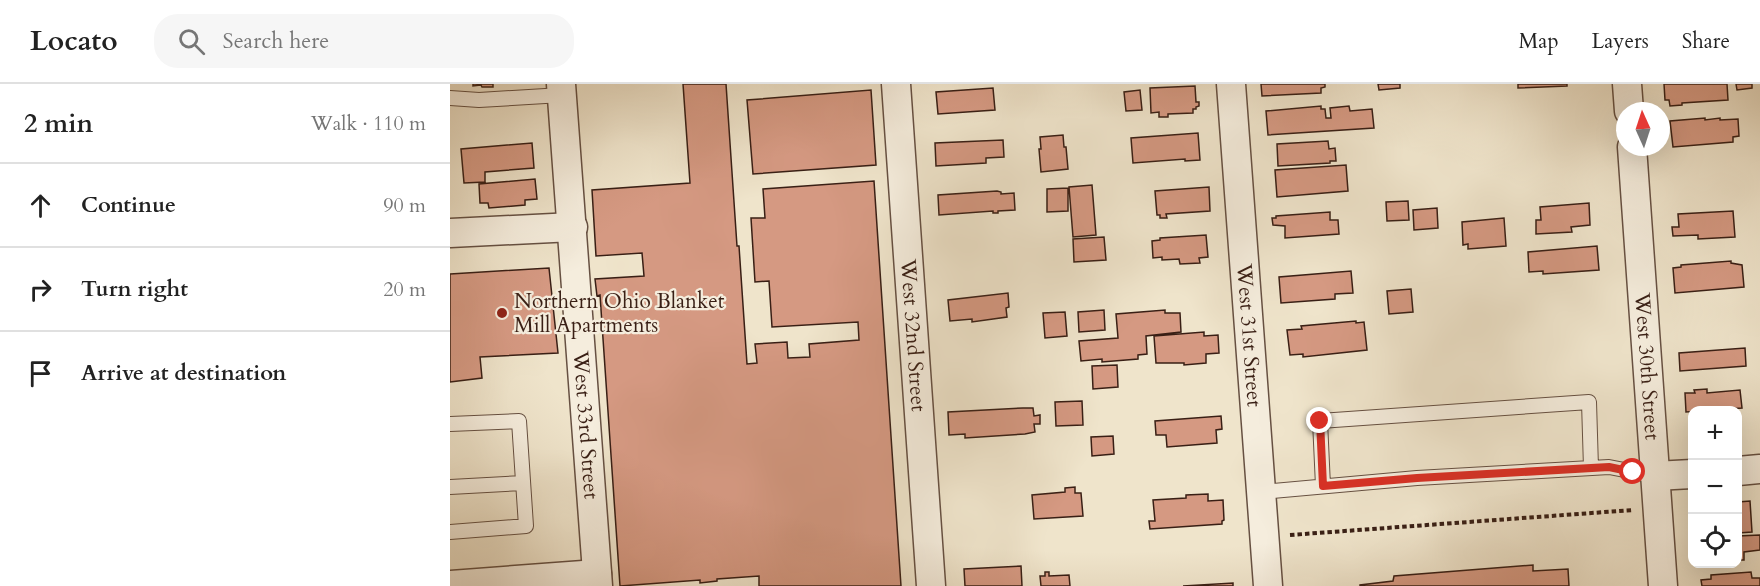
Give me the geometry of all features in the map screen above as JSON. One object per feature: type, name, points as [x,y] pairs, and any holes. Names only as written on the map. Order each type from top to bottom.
[{"type":"street","name":"West 32nd Street","points":[[896,84],[931,586]]},
{"type":"street","name":"West 31st Street","points":[[1231,84],[1268,586]]},
{"type":"street","points":[[1627,84],[1628,102]]},
{"type":"street","name":"West 33rd Street","points":[[562,89],[598,580]]},
{"type":"street","name":"West 30th Street","points":[[1633,156],[1663,586]]},
{"type":"street","points":[[450,233],[573,226]]},
{"type":"street","points":[[1742,471],[1760,469]]},
{"type":"street","points":[[1655,476],[1688,474]]},
{"type":"street","points":[[450,585],[598,580]]},
{"type":"lane","points":[[450,98],[479,100],[562,89]]},
{"type":"lane","points":[[1323,486],[1320,421],[1589,402],[1591,468]]},
{"type":"lane","points":[[450,424],[519,421],[526,526],[450,532]]},
{"type":"lane","points":[[1261,492],[1417,478],[1609,467],[1655,476]]},
{"type":"lane","points":[[450,487],[523,483]]},
{"type":"path","points":[[1286,535],[1636,509]]},
{"type":"building","points":[[473,84],[493,84],[493,87],[473,86]]},
{"type":"building","points":[[683,84],[726,84],[747,364],[757,363],[755,344],[787,342],[788,358],[810,357],[809,344],[859,340],[858,322],[772,327],[769,281],[755,282],[751,218],[765,218],[763,189],[874,181],[901,586],[759,586],[759,576],[717,579],[717,581],[700,583],[700,580],[620,586],[600,295],[597,296],[595,279],[644,276],[642,253],[596,256],[592,190],[690,183]]},
{"type":"building","points":[[1261,84],[1325,84],[1325,87],[1321,88],[1321,93],[1262,96]]},
{"type":"building","points":[[1378,84],[1400,84],[1400,88],[1379,90]]},
{"type":"building","points":[[1518,84],[1567,84],[1567,86],[1518,88]]},
{"type":"building","points":[[1664,84],[1727,84],[1728,100],[1670,106],[1669,100],[1665,100]]},
{"type":"building","points":[[1736,84],[1752,84],[1752,88],[1737,90]]},
{"type":"building","points":[[1195,86],[1196,102],[1199,102],[1199,106],[1193,109],[1193,113],[1168,114],[1168,117],[1159,117],[1159,112],[1151,113],[1150,88]]},
{"type":"building","points":[[993,88],[995,110],[938,114],[936,92]]},
{"type":"building","points":[[871,90],[876,165],[753,174],[747,100]]},
{"type":"building","points":[[1140,90],[1142,110],[1126,111],[1124,92]]},
{"type":"building","points":[[1321,106],[1321,109],[1325,109],[1326,118],[1331,118],[1330,108],[1349,106],[1350,111],[1372,109],[1374,128],[1268,135],[1266,111]]},
{"type":"building","points":[[1705,118],[1705,120],[1738,119],[1739,136],[1733,137],[1733,142],[1673,147],[1670,121]]},
{"type":"building","points":[[1198,133],[1200,160],[1133,163],[1131,138]]},
{"type":"building","points":[[1063,135],[1068,169],[1041,172],[1040,137]]},
{"type":"building","points":[[1003,140],[1004,157],[986,158],[986,163],[936,166],[935,143]]},
{"type":"building","points":[[1328,141],[1329,149],[1335,148],[1336,161],[1278,166],[1277,144]]},
{"type":"building","points":[[532,143],[534,168],[485,172],[485,182],[464,183],[461,149]]},
{"type":"building","points":[[1346,165],[1348,191],[1277,197],[1275,170]]},
{"type":"building","points":[[535,179],[537,199],[525,200],[525,205],[489,208],[488,203],[480,203],[479,184]]},
{"type":"building","points":[[1092,185],[1096,235],[1073,237],[1069,187]]},
{"type":"building","points":[[1209,187],[1210,211],[1166,214],[1167,218],[1160,218],[1160,215],[1157,215],[1155,191]]},
{"type":"building","points":[[1068,188],[1068,211],[1047,212],[1047,189]]},
{"type":"building","points":[[997,191],[1001,194],[1014,193],[1015,210],[998,211],[998,213],[993,213],[993,211],[939,215],[938,195]]},
{"type":"building","points":[[1408,201],[1409,220],[1387,221],[1386,202]]},
{"type":"building","points":[[1589,203],[1590,225],[1571,227],[1572,232],[1536,234],[1536,220],[1541,220],[1540,207]]},
{"type":"building","points":[[1437,208],[1438,228],[1414,230],[1413,210]]},
{"type":"building","points":[[1733,211],[1735,237],[1698,239],[1698,235],[1673,236],[1672,227],[1679,227],[1678,214]]},
{"type":"building","points":[[1330,212],[1330,220],[1338,220],[1339,234],[1285,238],[1285,226],[1273,225],[1272,218],[1276,216]]},
{"type":"building","points":[[1504,218],[1506,246],[1468,249],[1468,244],[1463,245],[1462,222]]},
{"type":"building","points":[[1206,235],[1208,257],[1199,258],[1200,263],[1180,264],[1179,259],[1153,258],[1152,241],[1160,240],[1160,238]]},
{"type":"building","points":[[1104,237],[1106,260],[1074,262],[1073,239]]},
{"type":"building","points":[[1597,246],[1599,270],[1543,274],[1543,271],[1529,272],[1528,252]]},
{"type":"building","points":[[1731,261],[1731,263],[1742,265],[1744,287],[1675,293],[1673,268],[1681,267],[1681,265]]},
{"type":"building","name":"Northern Ohio Blanket Mill Apartments","points":[[549,268],[558,353],[480,357],[482,378],[450,382],[450,274]]},
{"type":"building","points":[[1351,271],[1353,293],[1335,294],[1335,299],[1281,303],[1279,277]]},
{"type":"building","points":[[1411,289],[1413,312],[1389,314],[1387,291]]},
{"type":"building","points":[[1008,293],[1007,317],[972,322],[972,319],[950,321],[948,300]]},
{"type":"building","points":[[1104,310],[1105,330],[1079,332],[1078,312]]},
{"type":"building","points":[[1165,310],[1165,313],[1180,313],[1181,332],[1146,336],[1147,354],[1138,355],[1138,359],[1081,361],[1079,341],[1118,338],[1116,314]]},
{"type":"building","points":[[1065,312],[1067,336],[1045,338],[1043,313]]},
{"type":"building","points":[[1356,321],[1356,323],[1364,322],[1367,350],[1303,357],[1303,354],[1290,355],[1287,330],[1302,329],[1301,326]]},
{"type":"building","points":[[1204,332],[1204,336],[1218,335],[1219,353],[1206,354],[1206,363],[1184,365],[1184,363],[1156,363],[1154,336]]},
{"type":"building","points":[[1745,348],[1746,366],[1680,371],[1679,353]]},
{"type":"building","points":[[1117,365],[1118,387],[1093,389],[1092,366]]},
{"type":"building","points":[[1707,389],[1707,393],[1740,390],[1742,406],[1688,406],[1688,412],[1686,412],[1685,393],[1695,393],[1694,390]]},
{"type":"building","points":[[1082,401],[1083,425],[1056,426],[1055,402]]},
{"type":"building","points":[[1033,408],[1034,416],[1040,415],[1040,424],[1034,424],[1035,432],[965,438],[965,434],[949,435],[948,412]]},
{"type":"building","points":[[1221,416],[1222,429],[1216,430],[1217,443],[1167,447],[1166,435],[1156,435],[1155,421]]},
{"type":"building","points":[[1113,436],[1114,454],[1092,456],[1091,437]]},
{"type":"building","points":[[1075,487],[1075,493],[1081,493],[1083,516],[1034,519],[1032,495],[1065,492],[1065,488]]},
{"type":"building","points":[[1208,494],[1208,501],[1223,500],[1224,520],[1222,524],[1150,529],[1149,521],[1155,521],[1153,500]]},
{"type":"building","points":[[1750,501],[1752,532],[1742,533],[1742,502]]},
{"type":"building","points":[[1760,535],[1760,550],[1744,552],[1744,560],[1742,560],[1742,536]]},
{"type":"building","points":[[1533,565],[1533,571],[1568,569],[1569,586],[1360,586],[1393,581],[1394,576]]},
{"type":"building","points":[[1021,566],[1022,586],[965,586],[964,569]]},
{"type":"building","points":[[1045,572],[1049,572],[1049,576],[1069,575],[1070,586],[1041,586],[1040,576],[1045,576]]},
{"type":"building","points":[[1751,572],[1752,578],[1760,578],[1760,586],[1702,586],[1701,580],[1711,579],[1711,575]]},
{"type":"building","points":[[1233,583],[1233,586],[1183,586]]},
{"type":"place","name":"Northern Ohio Blanket Mill Apartments","points":[[502,313]]},
{"type":"route","points":[[1320,421],[1323,486],[1609,467],[1633,472]]}]
